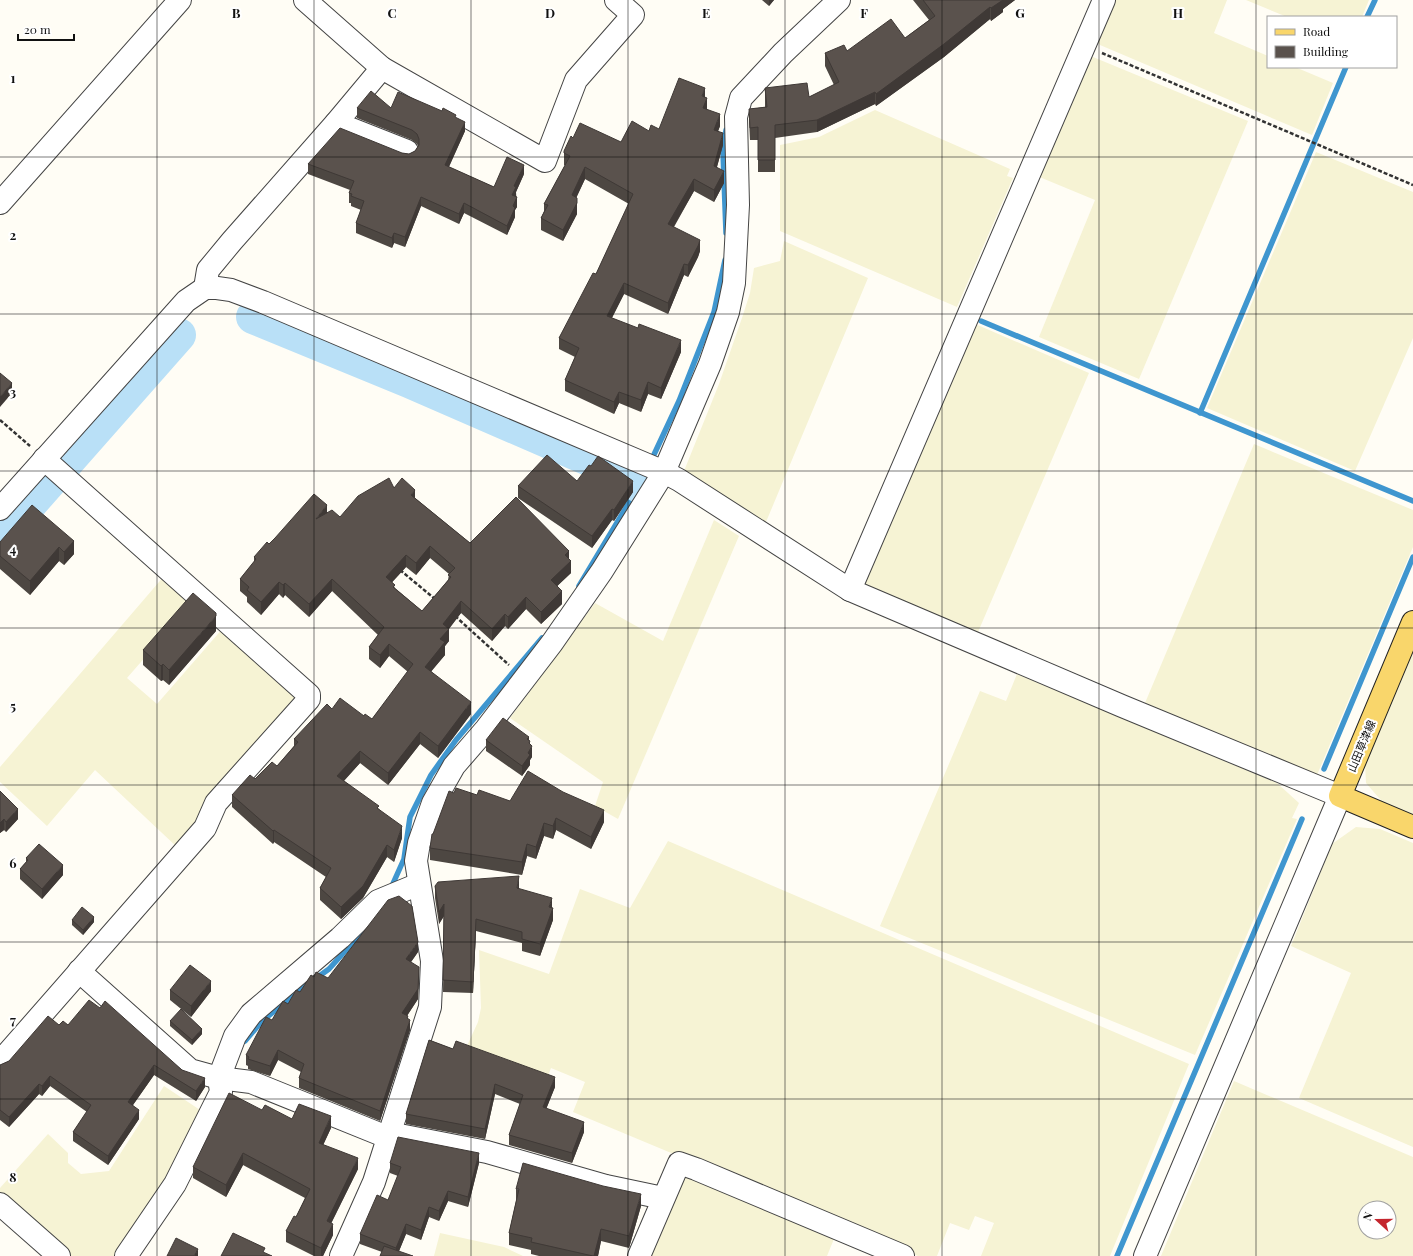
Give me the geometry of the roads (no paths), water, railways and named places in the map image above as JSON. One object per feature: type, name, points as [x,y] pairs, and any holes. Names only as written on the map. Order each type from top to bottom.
[{"type":"main road","name":"山田草津線","points":[[1340,796],[1413,622]]},
{"type":"main road","points":[[1340,796],[1413,827]]},
{"type":"street","points":[[0,203],[180,0]]},
{"type":"street","points":[[307,1],[382,68],[545,161],[576,80],[633,15],[616,0]]},
{"type":"street","points":[[341,1256],[374,1182],[430,1007],[432,961],[416,861],[419,843],[433,803],[454,766],[486,729],[524,680],[602,572],[664,472],[710,364],[728,312],[734,283],[738,205],[736,116],[741,98],[783,52],[839,0]]},
{"type":"street","points":[[850,590],[1104,0]]},
{"type":"street","points":[[205,288],[208,270],[382,68]]},
{"type":"street","points":[[336,123],[407,151]]},
{"type":"street","points":[[0,509],[186,301],[205,288],[231,290],[263,302],[664,472],[679,480],[850,590],[1122,706],[1340,796],[1145,1256]]},
{"type":"street","points":[[0,1062],[204,828],[216,803],[309,700],[310,695],[44,459]]},
{"type":"street","points":[[126,1256],[175,1184],[221,1092],[219,1078],[235,1036],[251,1014],[340,938],[378,901],[419,884]]},
{"type":"street","points":[[79,971],[190,1070],[219,1078],[251,1082],[388,1135],[486,1152],[606,1186],[663,1198]]},
{"type":"street","points":[[639,1256],[679,1163],[903,1256]]},
{"type":"street","points":[[0,1204],[59,1256]]},
{"type":"waterway","points":[[1367,16],[1375,0]]},
{"type":"waterway","points":[[1200,413],[1346,68]]},
{"type":"waterway","points":[[726,130],[723,153],[726,233]]},
{"type":"waterway","points":[[651,461],[679,401],[714,312],[725,260]]},
{"type":"waterway","points":[[253,317],[409,381],[630,477],[639,486]]},
{"type":"waterway","points":[[981,321],[1413,501]]},
{"type":"waterway","points":[[0,538],[179,335]]},
{"type":"waterway","points":[[579,586],[639,486],[647,469]]},
{"type":"waterway","points":[[1324,769],[1413,557]]},
{"type":"waterway","points":[[391,888],[404,859],[410,817],[431,775],[456,740],[542,638]]},
{"type":"waterway","points":[[1117,1256],[1302,819]]},
{"type":"waterway","points":[[315,979],[329,969],[364,930]]},
{"type":"waterway","points":[[245,1041],[262,1021],[308,984]]}]
